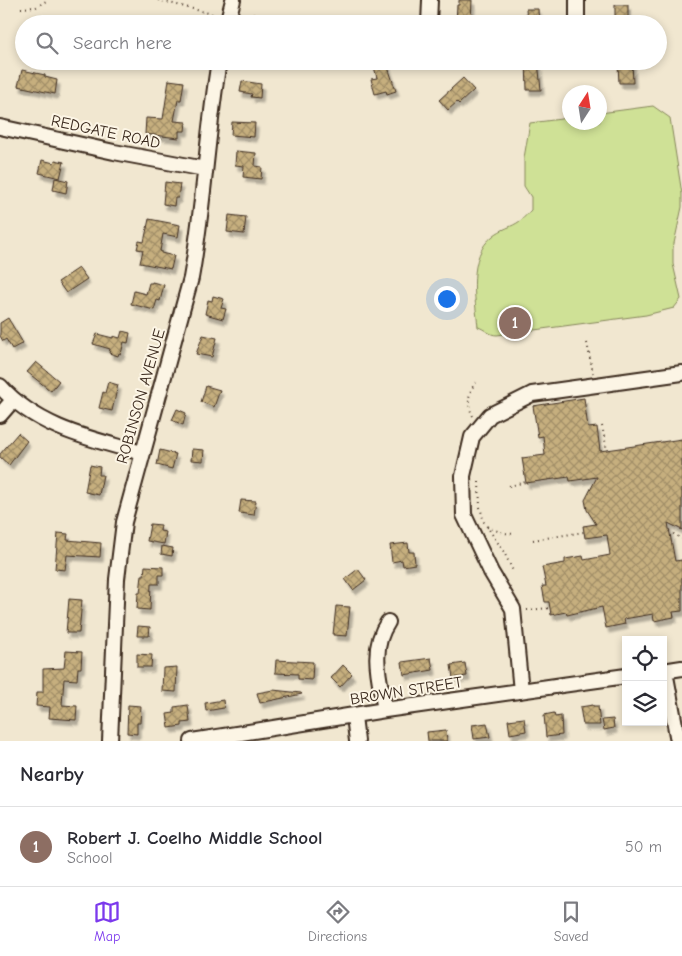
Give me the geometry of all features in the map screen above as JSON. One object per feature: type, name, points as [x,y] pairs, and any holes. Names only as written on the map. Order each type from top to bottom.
[{"type":"street","points":[[229,15],[233,0]]},
{"type":"street","points":[[429,15],[430,0]]},
{"type":"street","points":[[577,0],[577,15]]},
{"type":"street","name":"ROBINSON AVENUE","points":[[110,741],[119,559],[124,522],[191,278],[198,239],[218,70]]},
{"type":"street","name":"REDGATE ROAD","points":[[0,127],[114,152],[205,169]]},
{"type":"street","points":[[521,691],[513,609],[491,572],[464,515],[463,476],[472,437],[490,415],[532,394],[682,373]]},
{"type":"street","points":[[0,386],[26,410],[56,427],[142,453]]},
{"type":"street","points":[[0,415],[13,400]]},
{"type":"street","points":[[384,710],[377,652],[380,636],[388,622]]},
{"type":"street","points":[[667,670],[682,668]]},
{"type":"street","name":"BROWN STREET","points":[[192,741],[384,710],[622,677]]},
{"type":"street","points":[[666,681],[678,741]]},
{"type":"street","points":[[354,716],[357,741]]},
{"type":"path","points":[[21,8],[36,7],[48,0]]},
{"type":"path","points":[[158,0],[208,15]]},
{"type":"path","points":[[587,343],[594,381]]},
{"type":"path","points":[[477,422],[469,409],[468,400],[469,393],[478,380]]},
{"type":"path","points":[[602,426],[607,450]]},
{"type":"path","points":[[479,482],[480,507],[487,527],[504,552],[514,573]]},
{"type":"path","points":[[510,486],[526,482]]},
{"type":"path","points":[[487,527],[503,533],[515,534]]},
{"type":"path","points":[[669,531],[682,539]]},
{"type":"path","points":[[533,540],[584,532]]},
{"type":"path","points":[[526,610],[550,608]]},
{"type":"green space","points":[[653,106],[670,118],[682,194],[682,207],[673,248],[673,264],[681,299],[674,308],[646,315],[497,335],[478,327],[475,304],[475,278],[479,255],[493,236],[520,221],[531,210],[531,197],[524,186],[524,158],[530,123],[562,119],[562,130],[607,130],[607,112]]},
{"type":"building","points":[[459,0],[472,0],[471,15],[456,15],[457,5],[459,5]]},
{"type":"building","points":[[615,5],[628,5],[628,15],[615,15]]},
{"type":"building","points":[[526,9],[538,9],[538,15],[526,15]]},
{"type":"building","points":[[22,70],[45,75],[45,77],[57,80],[55,94],[18,86]]},
{"type":"building","points":[[375,70],[389,70],[396,91],[387,94],[386,91],[375,94],[371,79],[377,78]]},
{"type":"building","points":[[526,70],[539,70],[541,90],[527,90]]},
{"type":"building","points":[[618,70],[632,70],[633,83],[619,83]]},
{"type":"building","points":[[463,78],[474,90],[459,104],[457,102],[448,110],[439,100]]},
{"type":"building","points":[[169,80],[184,82],[181,100],[178,100],[174,121],[186,122],[185,131],[179,131],[179,138],[145,134],[146,118],[163,119]]},
{"type":"building","points":[[242,81],[261,84],[260,98],[251,97],[252,94],[240,92]]},
{"type":"building","points":[[232,122],[255,123],[254,137],[231,135]]},
{"type":"building","points":[[236,151],[256,153],[255,166],[262,167],[261,179],[243,177],[244,166],[235,165]]},
{"type":"building","points":[[42,160],[54,163],[55,160],[64,162],[60,178],[39,173]]},
{"type":"building","points":[[55,178],[68,181],[66,193],[53,190]]},
{"type":"building","points":[[165,182],[180,184],[178,198],[175,198],[174,206],[163,204]]},
{"type":"building","points":[[229,215],[246,217],[244,234],[227,232]]},
{"type":"building","points":[[149,219],[180,225],[178,237],[163,234],[160,251],[161,253],[174,256],[171,269],[140,263],[143,250],[137,249],[139,241],[144,242]]},
{"type":"building","points":[[79,268],[87,279],[66,293],[58,282]]},
{"type":"building","points":[[149,283],[164,285],[160,301],[157,300],[154,310],[131,304],[134,291],[146,294]]},
{"type":"building","points":[[213,296],[224,299],[221,308],[226,309],[223,319],[205,314],[208,300],[212,301]]},
{"type":"building","points":[[8,318],[23,343],[12,349],[6,339],[3,341],[0,336],[0,323]]},
{"type":"building","points":[[122,331],[130,333],[128,343],[124,342],[121,354],[119,353],[118,356],[109,353],[110,349],[93,344],[97,334],[120,338]]},
{"type":"building","points":[[203,335],[217,338],[212,357],[196,354]]},
{"type":"building","points":[[36,362],[59,381],[51,391],[27,372]]},
{"type":"building","points":[[108,382],[118,385],[112,411],[99,408]]},
{"type":"building","points":[[206,386],[220,390],[214,407],[201,402]]},
{"type":"building","points":[[584,398],[588,428],[597,427],[600,451],[682,439],[682,530],[668,523],[675,561],[682,560],[682,611],[673,612],[674,617],[654,621],[653,614],[624,619],[625,624],[606,628],[602,607],[567,615],[566,612],[551,615],[549,602],[545,602],[542,586],[546,586],[542,567],[565,563],[565,559],[583,556],[584,560],[610,555],[607,535],[585,538],[583,526],[596,524],[587,510],[585,500],[597,477],[570,481],[569,477],[526,483],[522,458],[545,455],[543,436],[538,437],[533,406]]},
{"type":"building","points":[[177,409],[186,413],[183,425],[172,420]]},
{"type":"building","points":[[18,433],[27,441],[9,465],[0,457],[0,454]]},
{"type":"building","points":[[192,449],[204,450],[203,461],[191,460]]},
{"type":"building","points":[[160,450],[176,454],[172,469],[157,465]]},
{"type":"building","points":[[90,465],[100,467],[99,475],[103,475],[99,495],[85,492]]},
{"type":"building","points":[[241,500],[256,501],[254,515],[239,513]]},
{"type":"building","points":[[150,524],[161,525],[160,531],[166,532],[164,544],[147,541]]},
{"type":"building","points":[[58,533],[68,534],[67,540],[101,543],[100,557],[67,555],[65,570],[55,569]]},
{"type":"building","points":[[408,543],[409,552],[414,552],[415,564],[403,566],[402,560],[392,562],[390,545]]},
{"type":"building","points":[[162,546],[173,548],[172,556],[161,554]]},
{"type":"building","points":[[145,566],[163,567],[163,575],[159,575],[159,584],[151,584],[150,610],[137,609],[138,593],[140,593]]},
{"type":"building","points":[[358,569],[366,580],[353,590],[345,579]]},
{"type":"building","points":[[69,599],[82,600],[79,633],[66,633]]},
{"type":"building","points":[[336,606],[350,607],[347,636],[333,635]]},
{"type":"building","points":[[138,626],[150,627],[149,636],[137,636]]},
{"type":"building","points":[[66,651],[82,652],[81,668],[78,668],[77,680],[64,679],[62,705],[77,706],[76,720],[49,718],[50,707],[36,706],[37,692],[43,692],[43,669],[64,668]]},
{"type":"building","points":[[137,654],[152,655],[151,667],[137,667]]},
{"type":"building","points":[[431,658],[433,670],[404,675],[402,662]]},
{"type":"building","points":[[276,660],[313,662],[312,680],[298,679],[298,674],[275,673]]},
{"type":"building","points":[[465,663],[467,676],[453,678],[451,665]]},
{"type":"building","points":[[343,665],[352,674],[340,687],[331,678]]},
{"type":"building","points":[[177,667],[176,692],[162,691],[163,668]]},
{"type":"building","points":[[273,690],[302,694],[260,703],[257,693]]},
{"type":"building","points":[[223,700],[224,708],[206,711],[205,703]]},
{"type":"building","points":[[128,705],[141,706],[140,723],[137,723],[137,734],[127,733]]},
{"type":"building","points":[[188,705],[190,722],[182,723],[182,726],[169,728],[167,714],[174,713],[174,707]]},
{"type":"building","points":[[598,706],[600,725],[583,725],[580,707]]},
{"type":"building","points":[[554,713],[555,717],[561,716],[562,735],[546,737],[544,715]]},
{"type":"building","points":[[524,718],[526,731],[510,734],[508,720]]},
{"type":"building","points":[[613,719],[614,728],[604,730],[602,720]]},
{"type":"building","points":[[487,723],[490,737],[474,739],[472,725]]},
{"type":"building","points":[[446,730],[447,741],[428,741],[427,732]]},
{"type":"place","name":"Robert J. Coelho Middle School","points":[[515,323]]}]
